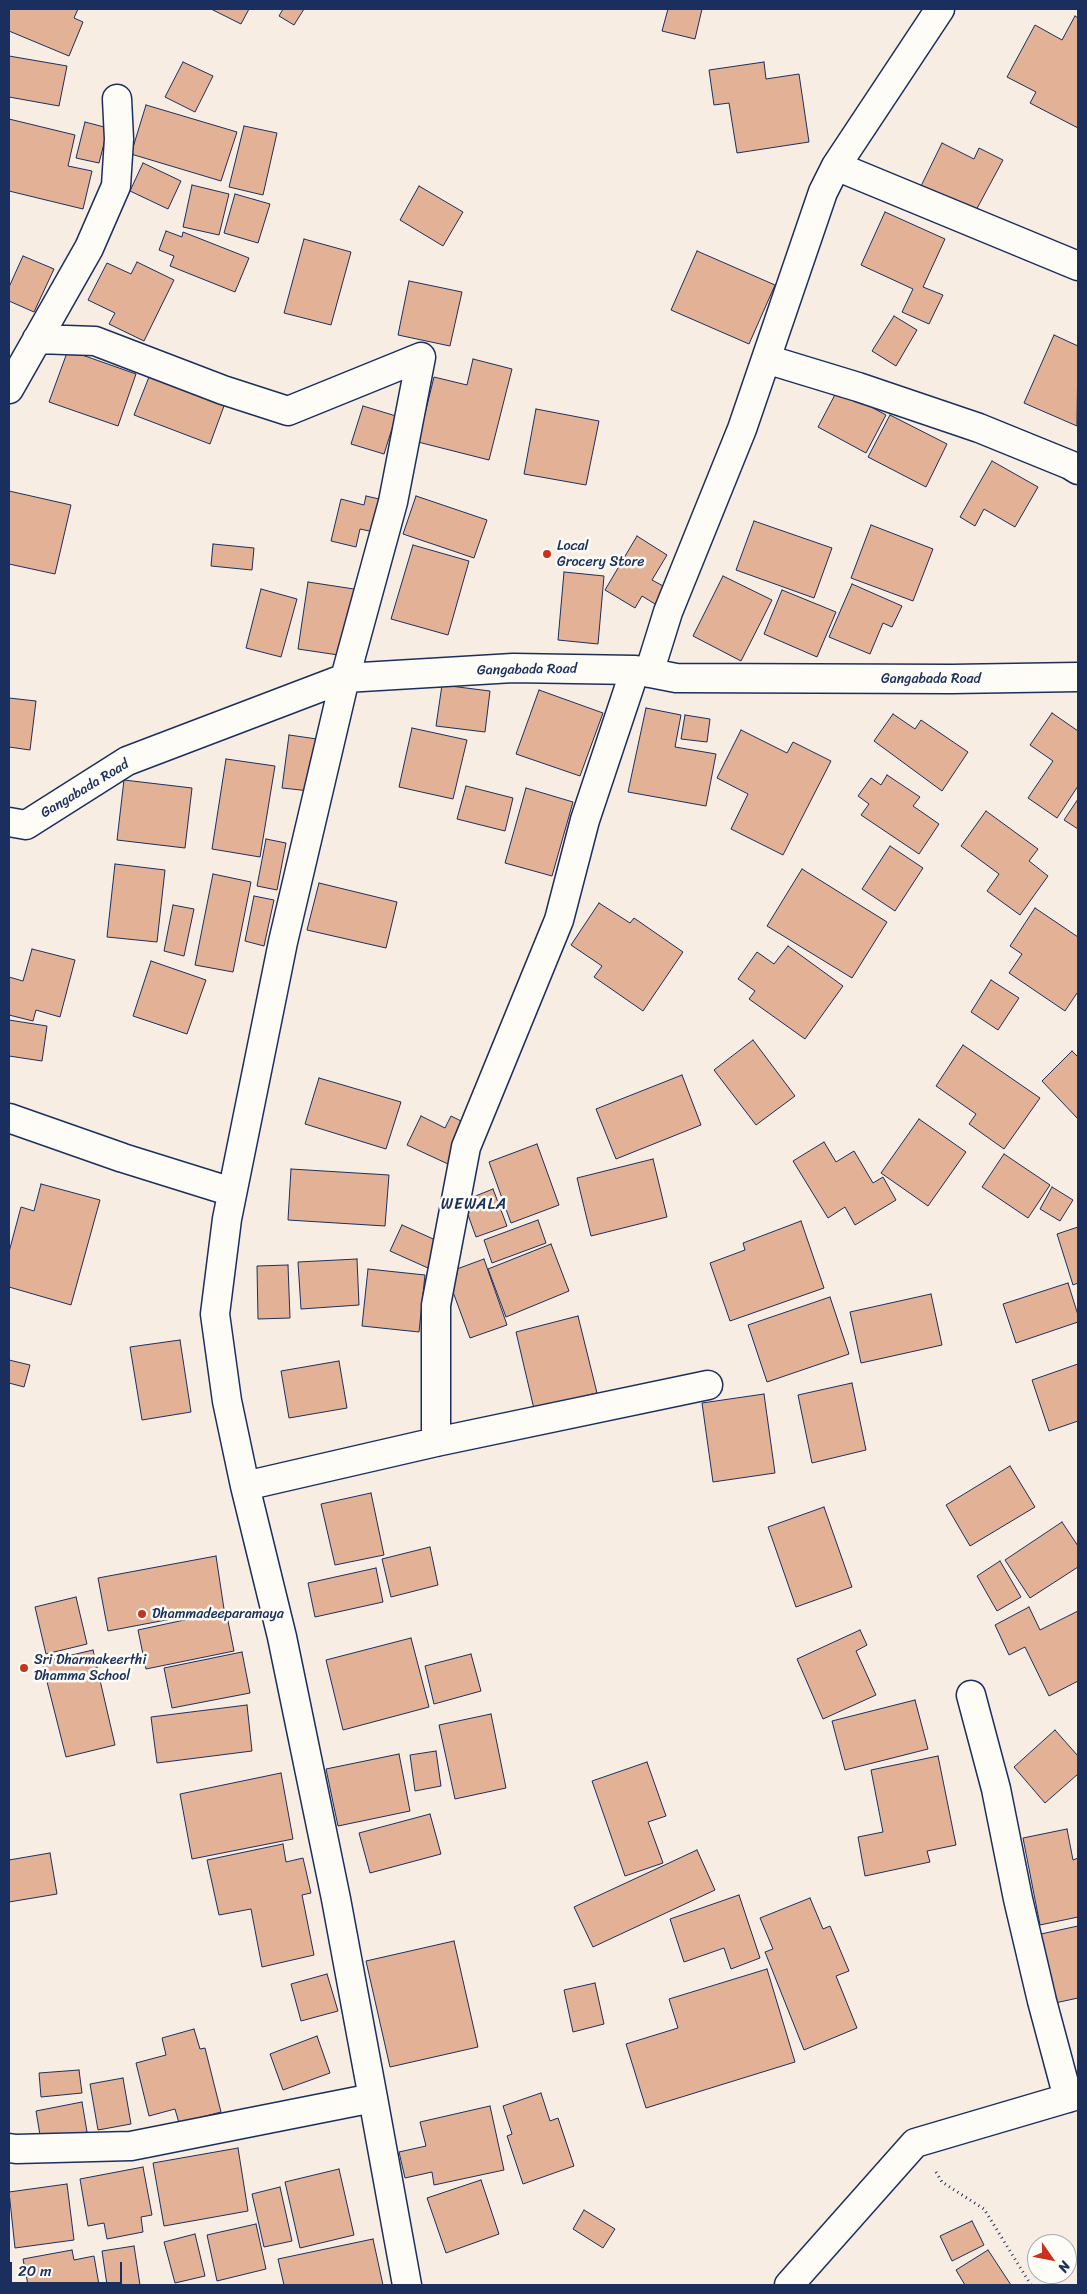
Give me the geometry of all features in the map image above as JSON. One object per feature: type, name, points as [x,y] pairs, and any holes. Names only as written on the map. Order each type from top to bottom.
[{"type":"street","points":[[436,1442],[436,1305],[466,1147],[559,920],[585,820],[642,671],[742,429],[823,192],[836,166],[940,9]]},
{"type":"street","points":[[9,389],[90,248],[116,186],[119,139],[117,99]]},
{"type":"street","points":[[836,166],[1078,266]]},
{"type":"street","points":[[37,339],[96,341],[223,390],[288,410],[421,356],[392,502],[345,678],[282,942],[232,1192],[215,1314],[228,1401],[245,1486],[282,1637],[336,1899],[407,2285]]},
{"type":"street","points":[[766,359],[858,387],[979,428],[1078,470]]},
{"type":"street","name":"Gangabada Road","points":[[9,822],[26,825],[127,762],[345,678],[513,668],[642,671],[676,678],[1078,677]]},
{"type":"street","points":[[9,1118],[123,1158],[232,1192]]},
{"type":"street","points":[[245,1486],[436,1442],[708,1385]]},
{"type":"street","points":[[789,2285],[915,2143],[1073,2097],[1042,2002],[1020,1908],[996,1789],[971,1695]]},
{"type":"street","points":[[9,2148],[16,2150],[131,2146],[373,2098]]},
{"type":"path","points":[[915,2143],[942,2182],[984,2209],[1031,2285]]},
{"type":"building","points":[[9,9],[78,9],[74,18],[83,22],[69,56],[9,31]]},
{"type":"building","points":[[211,9],[249,9],[241,24]]},
{"type":"building","points":[[283,9],[304,9],[294,25],[279,16]]},
{"type":"building","points":[[668,9],[702,9],[695,39],[662,31]]},
{"type":"building","points":[[1075,16],[1078,18],[1078,128],[1030,103],[1036,92],[1007,77],[1035,25],[1062,40]]},
{"type":"building","points":[[9,56],[67,66],[59,106],[9,97]]},
{"type":"building","points":[[183,62],[213,76],[195,112],[165,97]]},
{"type":"building","points":[[764,62],[766,79],[799,74],[809,142],[737,153],[729,103],[714,105],[709,70]]},
{"type":"building","points":[[146,105],[237,132],[221,181],[131,154]]},
{"type":"building","points":[[9,119],[75,135],[68,166],[92,171],[83,209],[9,191]]},
{"type":"building","points":[[85,122],[108,128],[99,163],[76,158]]},
{"type":"building","points":[[244,126],[277,133],[263,195],[229,187]]},
{"type":"building","points":[[942,143],[974,159],[979,148],[1003,160],[974,214],[921,186]]},
{"type":"building","points":[[143,163],[181,181],[168,209],[130,191]]},
{"type":"building","points":[[192,185],[229,194],[219,235],[183,227]]},
{"type":"building","points":[[419,186],[463,212],[443,246],[400,220]]},
{"type":"building","points":[[235,194],[270,204],[258,243],[224,233]]},
{"type":"building","points":[[885,212],[945,239],[923,287],[943,295],[929,324],[902,312],[913,289],[861,265]]},
{"type":"building","points":[[166,231],[182,237],[183,232],[249,258],[235,292],[170,266],[174,256],[159,250]]},
{"type":"building","points":[[304,239],[351,252],[331,325],[284,313]]},
{"type":"building","points":[[697,251],[775,285],[749,344],[671,310]]},
{"type":"building","points":[[23,256],[54,269],[34,312],[9,301],[9,287]]},
{"type":"building","points":[[137,262],[174,280],[144,341],[109,324],[115,313],[88,300],[107,263],[131,274]]},
{"type":"building","points":[[409,281],[462,292],[450,346],[398,335]]},
{"type":"building","points":[[894,316],[917,330],[896,366],[872,351]]},
{"type":"building","points":[[1054,335],[1078,346],[1077,426],[1024,403]]},
{"type":"building","points":[[68,350],[136,374],[118,426],[49,402]]},
{"type":"building","points":[[473,359],[512,369],[489,460],[418,442],[434,377],[467,385]]},
{"type":"building","points":[[149,377],[224,406],[210,444],[134,415]]},
{"type":"building","points":[[838,389],[886,415],[866,453],[818,427]]},
{"type":"building","points":[[363,406],[396,416],[384,454],[351,444]]},
{"type":"building","points":[[536,409],[599,421],[586,485],[524,474]]},
{"type":"building","points":[[890,415],[947,444],[926,487],[868,457]]},
{"type":"building","points":[[992,461],[1038,487],[1015,527],[984,509],[975,526],[960,517]]},
{"type":"building","points":[[9,491],[71,505],[55,574],[9,564]]},
{"type":"building","points":[[366,496],[388,501],[379,533],[360,529],[356,547],[331,541],[341,499],[364,505]]},
{"type":"building","points":[[416,496],[487,520],[474,558],[403,534]]},
{"type":"building","points":[[754,521],[832,548],[814,598],[736,570]]},
{"type":"building","points":[[871,525],[933,549],[913,601],[851,578]]},
{"type":"building","points":[[637,536],[667,555],[652,580],[665,587],[655,604],[642,596],[635,608],[605,590]]},
{"type":"building","points":[[213,544],[254,548],[252,570],[211,566]]},
{"type":"building","points":[[413,545],[469,561],[448,635],[391,619]]},
{"type":"building","points":[[564,572],[604,576],[598,644],[558,640]]},
{"type":"building","points":[[723,576],[772,600],[741,661],[693,636]]},
{"type":"building","points":[[308,582],[354,589],[345,656],[298,649]]},
{"type":"building","points":[[852,584],[902,606],[892,627],[883,623],[870,654],[829,637]]},
{"type":"building","points":[[261,589],[297,599],[281,657],[246,648]]},
{"type":"building","points":[[782,590],[836,612],[817,657],[764,634]]},
{"type":"building","points":[[442,685],[490,691],[485,732],[436,726]]},
{"type":"building","points":[[539,690],[603,713],[580,776],[516,754]]},
{"type":"building","points":[[9,698],[36,701],[30,750],[9,747]]},
{"type":"building","points":[[646,708],[681,715],[675,747],[716,754],[706,806],[628,792]]},
{"type":"building","points":[[1052,713],[1078,731],[1078,786],[1057,818],[1028,798],[1053,761],[1030,745]]},
{"type":"building","points":[[893,714],[915,729],[921,720],[968,752],[942,791],[874,741]]},
{"type":"building","points":[[685,715],[710,719],[707,742],[681,739]]},
{"type":"building","points":[[412,728],[467,740],[453,799],[399,787]]},
{"type":"building","points":[[741,730],[787,753],[793,742],[831,761],[783,855],[731,829],[748,794],[717,778]]},
{"type":"building","points":[[289,735],[317,739],[310,791],[282,788]]},
{"type":"building","points":[[226,759],[275,766],[260,857],[212,849]]},
{"type":"building","points":[[887,775],[920,797],[913,806],[939,824],[919,854],[861,815],[869,804],[858,796],[871,778],[881,785]]},
{"type":"building","points":[[124,780],[192,788],[185,848],[117,840]]},
{"type":"building","points":[[466,786],[513,798],[505,831],[457,819]]},
{"type":"building","points":[[526,788],[573,802],[552,876],[505,863]]},
{"type":"building","points":[[1078,799],[1078,829],[1064,820]]},
{"type":"building","points":[[986,811],[1038,849],[1029,861],[1048,876],[1020,915],[987,891],[999,874],[961,846]]},
{"type":"building","points":[[266,839],[286,843],[277,890],[257,886]]},
{"type":"building","points":[[890,846],[923,868],[895,911],[862,889]]},
{"type":"building","points":[[115,864],[165,870],[157,942],[107,937]]},
{"type":"building","points":[[802,869],[887,922],[852,978],[767,926]]},
{"type":"building","points":[[213,874],[251,882],[233,972],[195,965]]},
{"type":"building","points":[[319,883],[397,902],[386,948],[307,930]]},
{"type":"building","points":[[254,896],[274,900],[264,946],[245,941]]},
{"type":"building","points":[[599,903],[630,923],[634,918],[683,952],[643,1011],[594,977],[602,966],[571,945]]},
{"type":"building","points":[[173,905],[194,909],[184,956],[164,951]]},
{"type":"building","points":[[1035,908],[1078,937],[1078,994],[1065,1011],[1009,973],[1022,954],[1010,946]]},
{"type":"building","points":[[788,946],[843,986],[805,1039],[749,999],[755,991],[738,979],[757,952],[774,964]]},
{"type":"building","points":[[32,949],[75,960],[60,1017],[36,1010],[33,1021],[9,1015],[9,977],[23,981]]},
{"type":"building","points":[[151,961],[206,980],[187,1034],[133,1016]]},
{"type":"building","points":[[991,980],[1019,998],[998,1030],[971,1012]]},
{"type":"building","points":[[9,1020],[47,1026],[42,1061],[9,1056]]},
{"type":"building","points":[[753,1040],[795,1096],[756,1125],[714,1070]]},
{"type":"building","points":[[963,1045],[1040,1098],[1004,1149],[969,1124],[976,1114],[936,1086]]},
{"type":"building","points":[[1072,1051],[1078,1057],[1078,1119],[1042,1081]]},
{"type":"building","points":[[682,1075],[701,1125],[616,1159],[596,1109]]},
{"type":"building","points":[[319,1078],[401,1102],[386,1149],[305,1124]]},
{"type":"building","points":[[421,1116],[445,1128],[451,1116],[467,1124],[448,1164],[407,1145]]},
{"type":"building","points":[[919,1119],[966,1152],[928,1206],[881,1173]]},
{"type":"building","points":[[824,1142],[836,1162],[854,1151],[873,1183],[883,1177],[896,1200],[855,1225],[845,1207],[828,1218],[793,1161]]},
{"type":"building","points":[[537,1144],[559,1205],[511,1223],[489,1162]]},
{"type":"building","points":[[1004,1154],[1050,1185],[1028,1218],[982,1187]]},
{"type":"building","points":[[653,1159],[667,1217],[591,1236],[577,1178]]},
{"type":"building","points":[[291,1169],[389,1175],[385,1226],[288,1220]]},
{"type":"building","points":[[41,1184],[100,1200],[71,1305],[9,1287],[9,1252],[21,1207],[34,1211]]},
{"type":"building","points":[[1052,1187],[1073,1200],[1060,1221],[1040,1209]]},
{"type":"building","points":[[493,1189],[507,1226],[476,1237],[463,1201]]},
{"type":"building","points":[[538,1220],[546,1243],[492,1263],[484,1240]]},
{"type":"building","points":[[801,1221],[824,1288],[730,1321],[710,1263],[745,1250],[743,1243]]},
{"type":"building","points":[[402,1225],[440,1242],[428,1268],[390,1251]]},
{"type":"building","points":[[1078,1227],[1078,1283],[1073,1285],[1057,1234]]},
{"type":"building","points":[[551,1244],[569,1291],[506,1317],[488,1269]]},
{"type":"building","points":[[357,1259],[359,1305],[301,1309],[298,1262]]},
{"type":"building","points":[[484,1259],[507,1325],[470,1338],[446,1273]]},
{"type":"building","points":[[288,1265],[290,1318],[258,1319],[257,1266]]},
{"type":"building","points":[[368,1269],[425,1275],[419,1332],[362,1326]]},
{"type":"building","points":[[1068,1283],[1078,1315],[1078,1322],[1016,1343],[1003,1304]]},
{"type":"building","points":[[931,1294],[942,1345],[861,1363],[850,1312]]},
{"type":"building","points":[[830,1297],[849,1354],[767,1382],[748,1325]]},
{"type":"building","points":[[578,1316],[597,1393],[534,1409],[516,1332]]},
{"type":"building","points":[[180,1340],[191,1412],[142,1420],[130,1347]]},
{"type":"building","points":[[9,1360],[30,1365],[24,1387],[9,1383]]},
{"type":"building","points":[[339,1361],[347,1408],[289,1418],[281,1371]]},
{"type":"building","points":[[1078,1364],[1078,1421],[1049,1431],[1032,1380]]},
{"type":"building","points":[[852,1383],[866,1450],[812,1463],[798,1395]]},
{"type":"building","points":[[764,1394],[775,1473],[713,1482],[702,1403]]},
{"type":"building","points":[[1010,1466],[1035,1507],[970,1546],[946,1505]]},
{"type":"building","points":[[371,1493],[384,1555],[335,1565],[321,1504]]},
{"type":"building","points":[[824,1507],[852,1587],[796,1607],[768,1527]]},
{"type":"building","points":[[1062,1522],[1078,1546],[1078,1567],[1030,1598],[1005,1560]]},
{"type":"building","points":[[430,1547],[438,1585],[391,1597],[382,1559]]},
{"type":"building","points":[[216,1556],[224,1609],[108,1631],[98,1578]]},
{"type":"building","points":[[1000,1561],[1021,1597],[997,1611],[977,1576]]},
{"type":"building","points":[[376,1568],[383,1602],[315,1617],[308,1583]]},
{"type":"building","points":[[76,1597],[87,1644],[46,1654],[35,1607]]},
{"type":"building","points":[[1029,1607],[1040,1630],[1078,1611],[1078,1681],[1049,1696],[1025,1647],[1009,1655],[995,1625]]},
{"type":"building","points":[[226,1611],[234,1651],[146,1669],[138,1630]]},
{"type":"building","points":[[860,1630],[867,1645],[856,1651],[876,1695],[823,1719],[797,1659]]},
{"type":"building","points":[[411,1638],[429,1707],[343,1730],[326,1660]]},
{"type":"building","points":[[93,1650],[115,1745],[66,1757],[42,1662]]},
{"type":"building","points":[[242,1652],[250,1693],[172,1708],[164,1668]]},
{"type":"building","points":[[471,1654],[481,1691],[434,1704],[425,1666]]},
{"type":"building","points":[[915,1700],[928,1749],[845,1770],[832,1721]]},
{"type":"building","points":[[247,1705],[252,1751],[157,1763],[151,1717]]},
{"type":"building","points":[[491,1714],[506,1788],[455,1799],[439,1725]]},
{"type":"building","points":[[1055,1730],[1078,1756],[1078,1774],[1045,1803],[1014,1767]]},
{"type":"building","points":[[436,1751],[441,1786],[415,1791],[410,1755]]},
{"type":"building","points":[[399,1754],[410,1811],[338,1826],[326,1769]]},
{"type":"building","points":[[938,1756],[956,1845],[927,1851],[930,1862],[865,1876],[858,1837],[883,1832],[871,1770]]},
{"type":"building","points":[[647,1762],[666,1816],[648,1822],[663,1863],[625,1876],[592,1781]]},
{"type":"building","points":[[281,1773],[293,1839],[192,1859],[180,1794]]},
{"type":"building","points":[[430,1814],[441,1854],[370,1873],[359,1833]]},
{"type":"building","points":[[1067,1829],[1073,1860],[1078,1858],[1078,1917],[1040,1925],[1023,1838]]},
{"type":"building","points":[[283,1844],[286,1862],[303,1858],[311,1893],[302,1895],[314,1955],[262,1967],[251,1909],[219,1915],[207,1860]]},
{"type":"building","points":[[697,1850],[715,1890],[593,1947],[574,1907]]},
{"type":"building","points":[[50,1853],[57,1894],[9,1902],[9,1860]]},
{"type":"building","points":[[739,1895],[760,1958],[731,1969],[724,1948],[684,1962],[670,1919]]},
{"type":"building","points":[[810,1898],[823,1929],[830,1926],[849,1971],[836,1976],[857,2028],[804,2050],[765,1952],[773,1949],[760,1918]]},
{"type":"building","points":[[1078,1926],[1078,1998],[1055,2003],[1041,1934]]},
{"type":"building","points":[[454,1941],[478,2047],[390,2067],[366,1961]]},
{"type":"building","points":[[767,1969],[795,2062],[646,2108],[626,2044],[678,2028],[669,1999]]},
{"type":"building","points":[[327,1974],[338,2011],[301,2021],[291,1984]]},
{"type":"building","points":[[595,1983],[604,2024],[573,2032],[564,1990]]},
{"type":"building","points":[[194,2029],[200,2049],[205,2048],[221,2112],[179,2123],[175,2109],[149,2116],[136,2063],[166,2055],[162,2038]]},
{"type":"building","points":[[317,2036],[330,2073],[283,2090],[270,2054]]},
{"type":"building","points":[[79,2070],[82,2093],[41,2097],[39,2073]]},
{"type":"building","points":[[123,2078],[131,2124],[98,2130],[90,2084]]},
{"type":"building","points":[[541,2093],[550,2121],[558,2118],[574,2166],[523,2184],[507,2136],[512,2134],[503,2106]]},
{"type":"building","points":[[82,2102],[87,2132],[41,2141],[36,2111]]},
{"type":"building","points":[[490,2106],[504,2170],[434,2185],[432,2172],[405,2178],[399,2152],[426,2146],[420,2122]]},
{"type":"building","points":[[238,2148],[248,2211],[164,2226],[153,2163]]},
{"type":"building","points":[[143,2167],[152,2215],[141,2217],[143,2232],[107,2239],[104,2223],[88,2226],[80,2179]]},
{"type":"building","points":[[339,2169],[354,2235],[300,2248],[285,2182]]},
{"type":"building","points":[[481,2180],[499,2234],[446,2253],[427,2198]]},
{"type":"building","points":[[67,2184],[74,2240],[15,2248],[9,2192]]},
{"type":"building","points":[[280,2187],[292,2241],[264,2247],[252,2194]]},
{"type":"building","points":[[584,2210],[615,2229],[603,2248],[573,2229]]},
{"type":"building","points":[[972,2221],[984,2245],[952,2261],[940,2236]]},
{"type":"building","points":[[256,2224],[266,2269],[217,2281],[207,2235]]},
{"type":"building","points":[[195,2234],[205,2276],[175,2283],[164,2242]]},
{"type":"building","points":[[373,2239],[383,2285],[284,2285],[278,2259]]},
{"type":"building","points":[[134,2246],[140,2285],[107,2285],[102,2251]]},
{"type":"building","points":[[72,2250],[74,2260],[94,2256],[99,2285],[58,2285],[58,2283],[28,2285],[23,2259]]},
{"type":"building","points":[[988,2250],[1011,2285],[965,2285],[956,2270]]},
{"type":"place","name":"Local Grocery Store","points":[[547,554]]},
{"type":"place","name":"Dhammadeeparamaya","points":[[142,1614]]},
{"type":"place","name":"Sri Dharmakeerthi Dhamma School","points":[[24,1668]]},
{"type":"district","name":"WEWALA","points":[[474,1205]]}]
